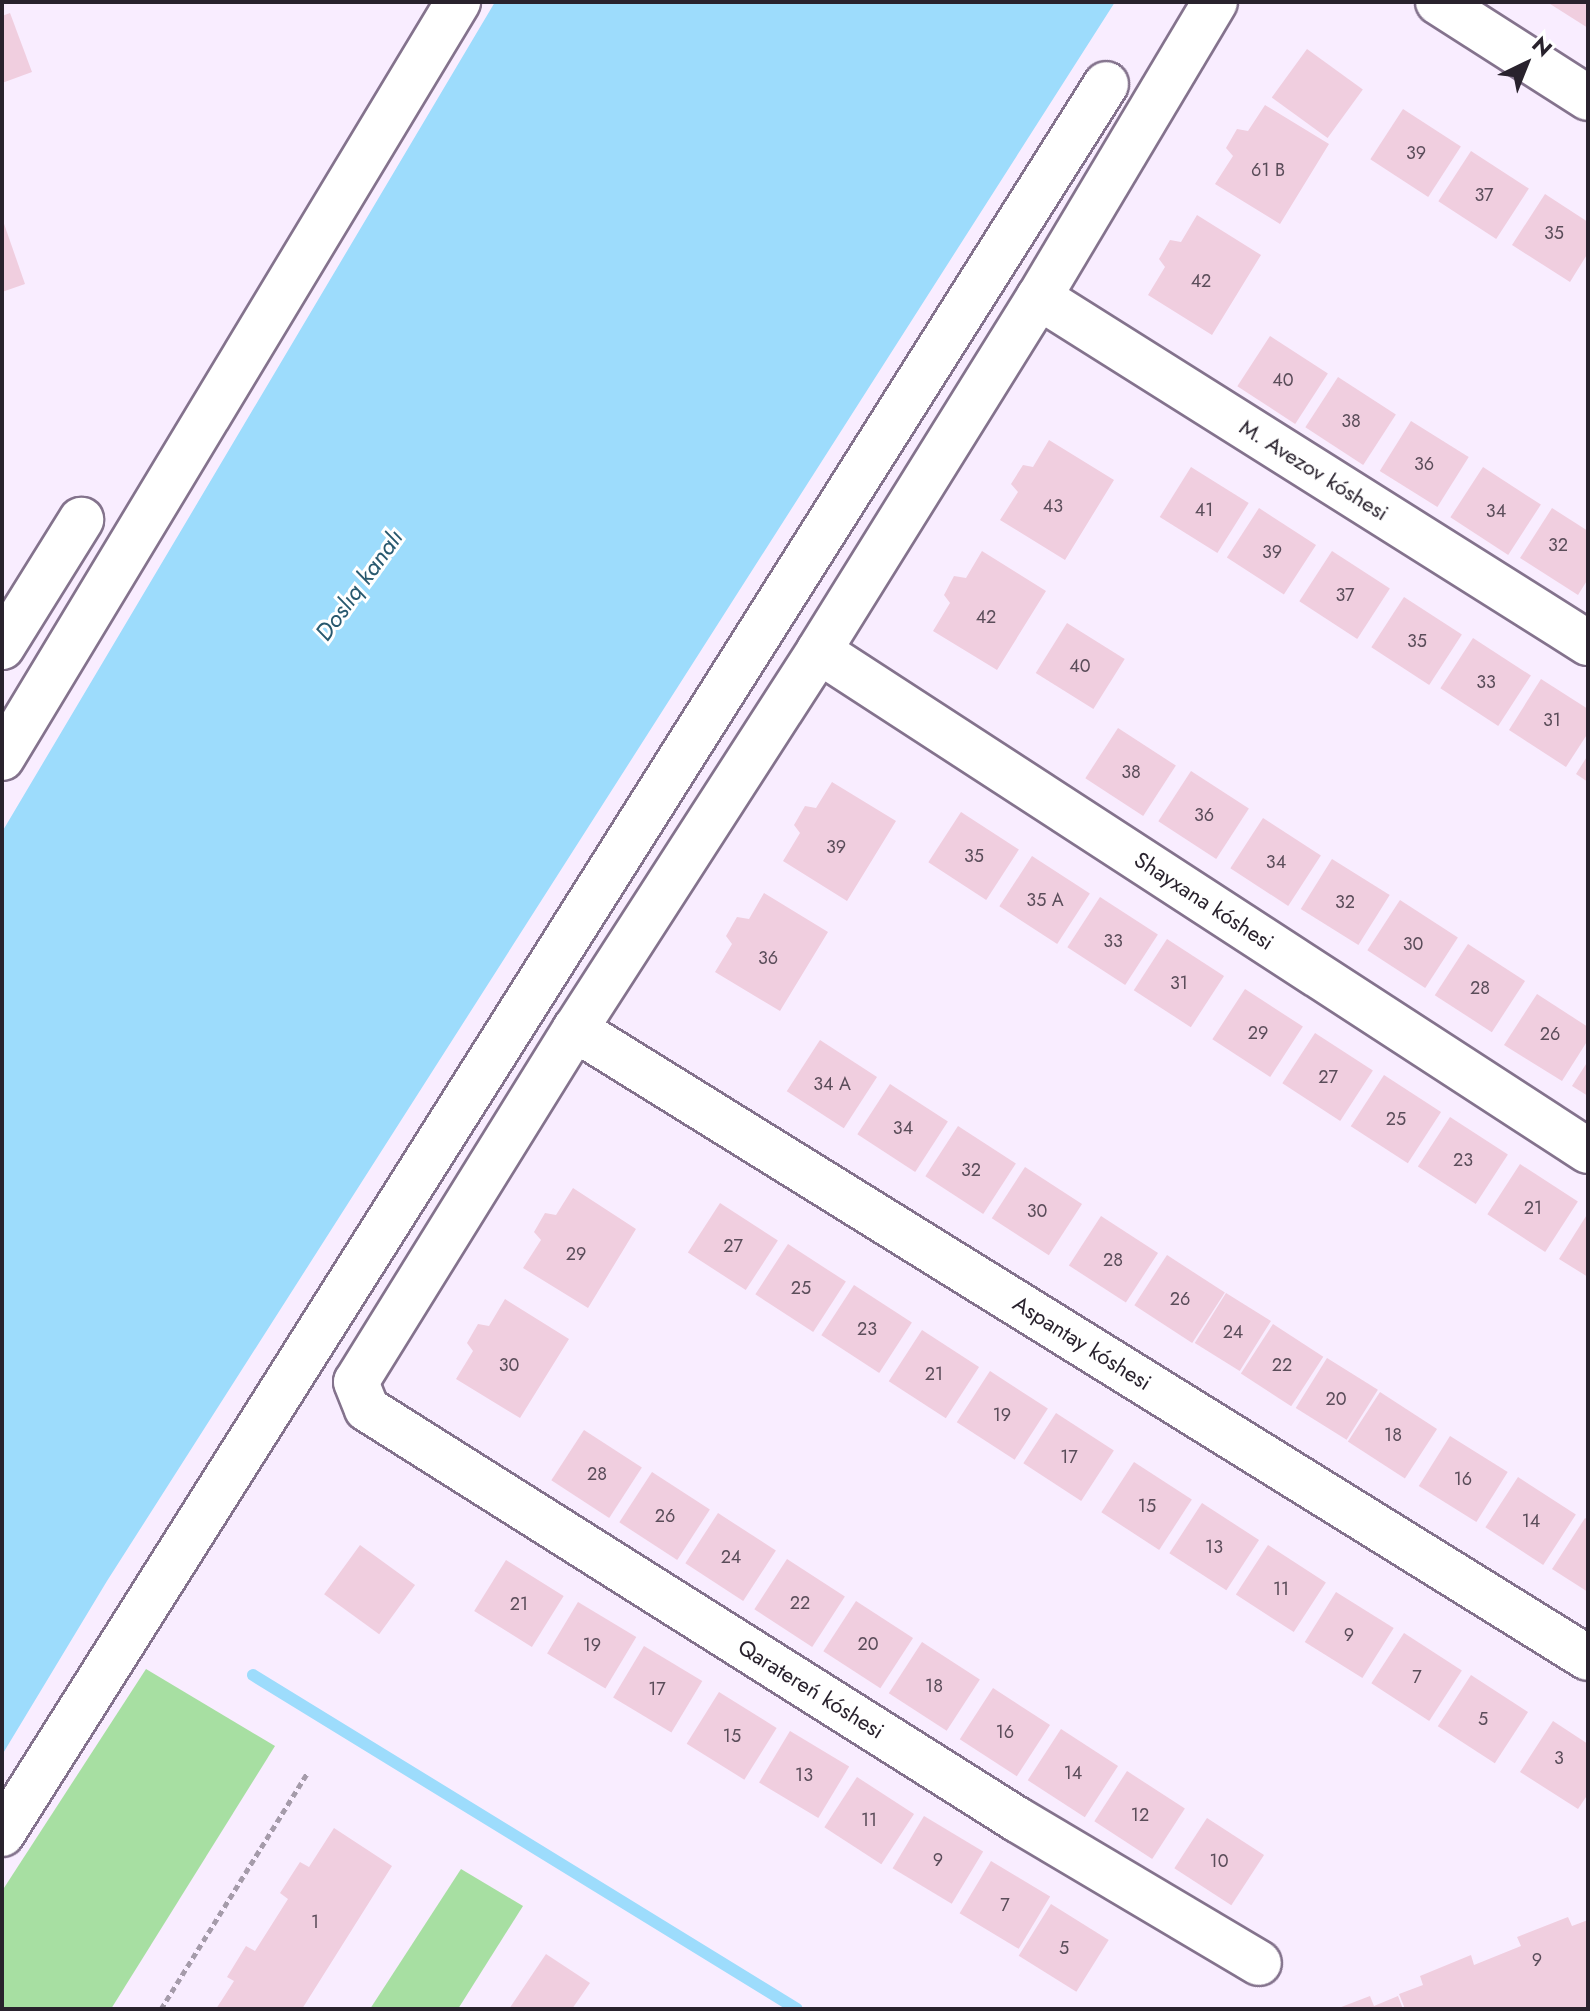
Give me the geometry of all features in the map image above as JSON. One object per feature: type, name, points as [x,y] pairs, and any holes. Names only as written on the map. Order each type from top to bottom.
[{"type":"street","points":[[2,758],[458,2]]},
{"type":"street","points":[[575,1029],[819,651],[1039,297],[1215,2]]},
{"type":"street","points":[[1438,2],[1588,98]]},
{"type":"street","points":[[2,1834],[1106,84]]},
{"type":"street","name":"M. Avezov kóshesi","points":[[1039,297],[1588,643]]},
{"type":"street","points":[[2,647],[81,520]]},
{"type":"street","name":"Shayxana kóshesi","points":[[819,651],[1588,1151]]},
{"type":"street","name":"Qaratereń kóshesi","points":[[575,1029],[356,1382],[367,1409],[1018,1820],[1259,1963]]},
{"type":"street","name":"Aspantay kóshesi","points":[[575,1029],[1588,1658]]},
{"type":"path","points":[[161,2009],[308,1772]]},
{"type":"green space","points":[[146,1669],[275,1746],[111,2009],[2,2009],[2,1891]]},
{"type":"green space","points":[[461,1869],[523,1906],[458,2009],[370,2009]]},
{"type":"water","name":"Doslıq kanalı","points":[[495,2],[1115,2],[107,1581],[2,1755],[2,832]]},
{"type":"building","points":[[1547,2],[1588,2],[1588,28]]},
{"type":"building","points":[[10,13],[32,72],[2,83],[2,16]]},
{"type":"building","points":[[1307,49],[1363,90],[1328,138],[1272,98]]},
{"type":"building","points":[[1265,105],[1329,144],[1280,224],[1215,184],[1233,156],[1226,148],[1237,129],[1248,131]]},
{"type":"building","points":[[1403,109],[1461,147],[1428,197],[1370,159]]},
{"type":"building","points":[[1471,151],[1529,189],[1496,239],[1438,201]]},
{"type":"building","points":[[1545,194],[1588,222],[1588,253],[1570,282],[1512,245]]},
{"type":"building","points":[[1197,215],[1261,255],[1212,335],[1148,295],[1165,267],[1159,259],[1170,240],[1181,242]]},
{"type":"building","points":[[2,218],[25,284],[2,292]]},
{"type":"building","points":[[1270,336],[1328,374],[1295,424],[1237,386]]},
{"type":"building","points":[[1338,377],[1396,415],[1363,465],[1305,427]]},
{"type":"building","points":[[1411,421],[1469,457],[1437,507],[1380,471]]},
{"type":"building","points":[[1049,440],[1114,480],[1065,560],[1000,520],[1018,492],[1011,484],[1023,465],[1033,467]]},
{"type":"building","points":[[1191,467],[1249,503],[1217,553],[1160,517]]},
{"type":"building","points":[[1483,467],[1541,505],[1508,555],[1450,517]]},
{"type":"building","points":[[1259,508],[1316,545],[1284,595],[1227,557]]},
{"type":"building","points":[[1552,508],[1588,531],[1588,579],[1578,595],[1520,558]]},
{"type":"building","points":[[982,551],[1046,591],[997,670],[933,631],[950,603],[944,595],[954,576],[966,578]]},
{"type":"building","points":[[1332,551],[1390,589],[1357,639],[1299,601]]},
{"type":"building","points":[[1404,597],[1462,635],[1429,685],[1371,647]]},
{"type":"building","points":[[1067,623],[1125,659],[1093,709],[1036,673]]},
{"type":"building","points":[[1473,638],[1531,676],[1498,726],[1440,688]]},
{"type":"building","points":[[1541,679],[1588,709],[1588,733],[1566,767],[1509,730]]},
{"type":"building","points":[[1118,728],[1176,766],[1143,816],[1085,778]]},
{"type":"building","points":[[1588,755],[1588,782],[1576,774]]},
{"type":"building","points":[[1191,771],[1249,809],[1216,859],[1158,821]]},
{"type":"building","points":[[832,782],[896,821],[847,901],[783,861],[800,833],[794,825],[805,806],[816,808]]},
{"type":"building","points":[[961,812],[1019,850],[986,900],[928,862]]},
{"type":"building","points":[[1263,818],[1321,856],[1288,906],[1230,868]]},
{"type":"building","points":[[1032,856],[1090,894],[1057,944],[999,906]]},
{"type":"building","points":[[1332,859],[1390,895],[1358,945],[1301,909]]},
{"type":"building","points":[[764,893],[828,932],[780,1011],[715,972],[732,944],[726,936],[737,917],[749,919]]},
{"type":"building","points":[[1100,897],[1158,935],[1125,985],[1067,947]]},
{"type":"building","points":[[1400,900],[1458,938],[1425,988],[1367,950]]},
{"type":"building","points":[[1167,939],[1224,976],[1191,1027],[1134,990]]},
{"type":"building","points":[[1468,944],[1525,981],[1492,1032],[1435,995]]},
{"type":"building","points":[[1245,989],[1303,1027],[1270,1077],[1212,1039]]},
{"type":"building","points":[[1537,994],[1588,1027],[1588,1040],[1562,1081],[1504,1045]]},
{"type":"building","points":[[1315,1033],[1373,1071],[1340,1121],[1282,1083]]},
{"type":"building","points":[[820,1040],[877,1077],[844,1128],[787,1091]]},
{"type":"building","points":[[1588,1061],[1588,1096],[1572,1086]]},
{"type":"building","points":[[1384,1075],[1441,1112],[1408,1163],[1351,1126]]},
{"type":"building","points":[[890,1084],[948,1122],[915,1172],[857,1134]]},
{"type":"building","points":[[1450,1117],[1508,1155],[1476,1204],[1418,1166]]},
{"type":"building","points":[[958,1126],[1016,1164],[983,1214],[925,1176]]},
{"type":"building","points":[[1520,1164],[1578,1202],[1545,1252],[1487,1214]]},
{"type":"building","points":[[1025,1167],[1082,1204],[1049,1255],[992,1218]]},
{"type":"building","points":[[573,1188],[636,1229],[588,1308],[523,1268],[541,1240],[534,1232],[545,1213],[556,1215]]},
{"type":"building","points":[[720,1203],[778,1241],[746,1290],[688,1252]]},
{"type":"building","points":[[1588,1213],[1588,1277],[1559,1259]]},
{"type":"building","points":[[1101,1216],[1158,1253],[1126,1303],[1069,1265]]},
{"type":"building","points":[[788,1244],[846,1282],[813,1332],[755,1294]]},
{"type":"building","points":[[1167,1255],[1225,1293],[1192,1343],[1134,1305]]},
{"type":"building","points":[[854,1285],[912,1323],[879,1373],[821,1335]]},
{"type":"building","points":[[1226,1293],[1271,1321],[1240,1371],[1195,1343]]},
{"type":"building","points":[[505,1299],[569,1339],[520,1418],[456,1379],[473,1351],[467,1343],[478,1324],[489,1326]]},
{"type":"building","points":[[1273,1324],[1323,1357],[1291,1406],[1241,1373]]},
{"type":"building","points":[[922,1330],[979,1367],[946,1418],[889,1381]]},
{"type":"building","points":[[1327,1358],[1378,1390],[1347,1440],[1296,1408]]},
{"type":"building","points":[[990,1371],[1048,1409],[1015,1460],[957,1422]]},
{"type":"building","points":[[1380,1392],[1437,1429],[1405,1479],[1348,1441]]},
{"type":"building","points":[[1056,1413],[1114,1451],[1081,1501],[1023,1463]]},
{"type":"building","points":[[584,1430],[642,1468],[609,1518],[551,1480]]},
{"type":"building","points":[[1450,1436],[1508,1472],[1476,1522],[1419,1486]]},
{"type":"building","points":[[1134,1462],[1192,1500],[1159,1550],[1101,1512]]},
{"type":"building","points":[[652,1472],[710,1510],[677,1560],[619,1522]]},
{"type":"building","points":[[1518,1477],[1576,1515],[1543,1565],[1485,1527]]},
{"type":"building","points":[[1202,1503],[1259,1540],[1226,1590],[1169,1553]]},
{"type":"building","points":[[718,1513],[776,1551],[743,1601],[685,1563]]},
{"type":"building","points":[[1585,1518],[1588,1520],[1588,1592],[1552,1569]]},
{"type":"building","points":[[360,1545],[415,1585],[379,1634],[324,1594]]},
{"type":"building","points":[[1268,1545],[1326,1583],[1294,1632],[1236,1594]]},
{"type":"building","points":[[787,1559],[845,1597],[812,1647],[754,1609]]},
{"type":"building","points":[[506,1560],[564,1596],[532,1647],[474,1611]]},
{"type":"building","points":[[1336,1592],[1394,1628],[1362,1678],[1305,1642]]},
{"type":"building","points":[[856,1601],[913,1638],[880,1688],[823,1651]]},
{"type":"building","points":[[578,1602],[636,1637],[605,1688],[547,1653]]},
{"type":"building","points":[[1404,1633],[1462,1671],[1429,1721],[1371,1683]]},
{"type":"building","points":[[922,1642],[980,1680],[947,1731],[889,1693]]},
{"type":"building","points":[[644,1646],[702,1681],[671,1732],[613,1697]]},
{"type":"building","points":[[1471,1675],[1528,1712],[1495,1763],[1438,1726]]},
{"type":"building","points":[[993,1688],[1050,1725],[1017,1776],[960,1739]]},
{"type":"building","points":[[719,1692],[777,1728],[744,1780],[687,1744]]},
{"type":"building","points":[[1553,1721],[1588,1744],[1588,1794],[1578,1809],[1520,1772]]},
{"type":"building","points":[[1061,1729],[1118,1766],[1085,1817],[1028,1780]]},
{"type":"building","points":[[790,1731],[849,1767],[818,1818],[759,1782]]},
{"type":"building","points":[[1127,1771],[1185,1809],[1152,1859],[1094,1821]]},
{"type":"building","points":[[857,1777],[914,1814],[881,1864],[824,1827]]},
{"type":"building","points":[[924,1816],[983,1852],[952,1904],[893,1868]]},
{"type":"building","points":[[1207,1818],[1264,1855],[1231,1905],[1174,1868]]},
{"type":"building","points":[[334,1828],[392,1866],[302,2009],[216,2009],[234,1981],[227,1977],[246,1946],[255,1951],[288,1899],[280,1893],[300,1862],[309,1867]]},
{"type":"building","points":[[991,1861],[1050,1897],[1019,1949],[960,1913]]},
{"type":"building","points":[[1051,1904],[1109,1940],[1076,1992],[1019,1956]]},
{"type":"building","points":[[1568,1917],[1572,1926],[1588,1920],[1588,2007],[1405,2009],[1399,1994],[1423,1985],[1420,1976],[1471,1955],[1474,1965],[1521,1946],[1517,1937]]},
{"type":"building","points":[[546,1954],[590,1983],[572,2009],[509,2009]]},
{"type":"building","points":[[1370,1996],[1374,2006],[1398,1996],[1403,2009],[1336,2009]]},
{"type":"waterway","points":[[253,1675],[797,2009]]}]
